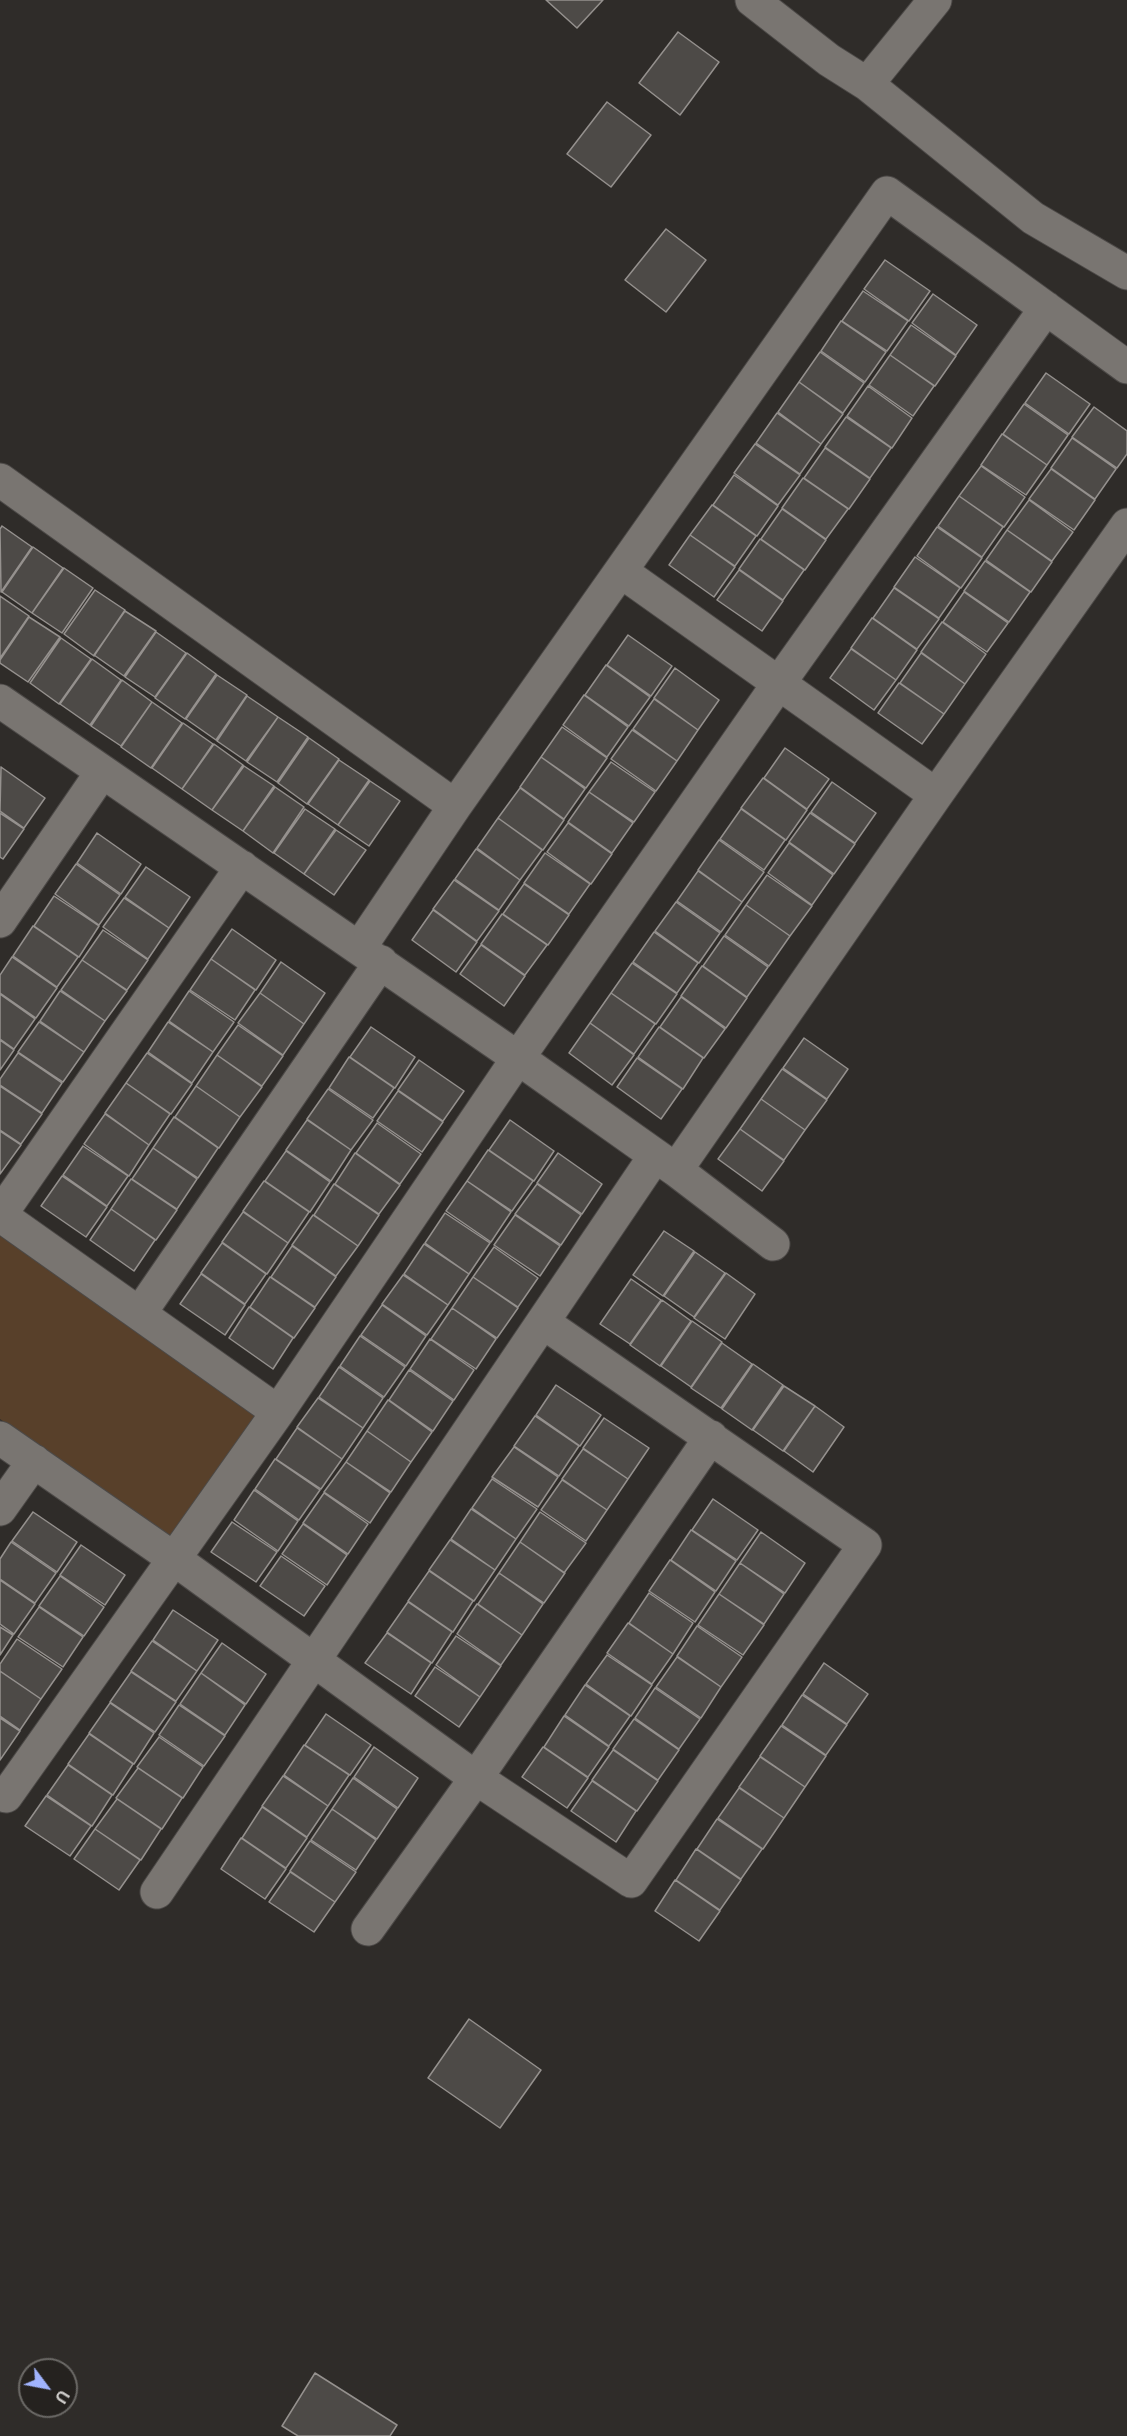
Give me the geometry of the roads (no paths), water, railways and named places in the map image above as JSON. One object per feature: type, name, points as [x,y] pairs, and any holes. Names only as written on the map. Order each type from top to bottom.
[{"type":"street","points":[[752,0],[830,60],[867,84],[1033,218],[1127,273]]},
{"type":"street","points":[[867,84],[935,0]]},
{"type":"street","points":[[140,1313],[370,954],[455,806],[887,193],[1127,367]]},
{"type":"street","points":[[6,1796],[278,1412],[518,1058],[779,683],[1046,308]]},
{"type":"street","points":[[0,480],[455,806]]},
{"type":"street","points":[[157,1892],[544,1323],[666,1163],[936,795],[1127,525]]},
{"type":"street","points":[[622,572],[936,795]]},
{"type":"street","points":[[0,701],[370,954],[666,1163],[773,1244]]},
{"type":"street","points":[[0,921],[102,772]]},
{"type":"street","points":[[242,867],[0,1215],[278,1412]]},
{"type":"street","points":[[0,1438],[173,1558],[476,1778],[631,1881],[865,1545],[544,1323]]},
{"type":"street","points":[[368,1929],[476,1778],[711,1437]]},
{"type":"street","points":[[0,1509],[34,1461]]}]
